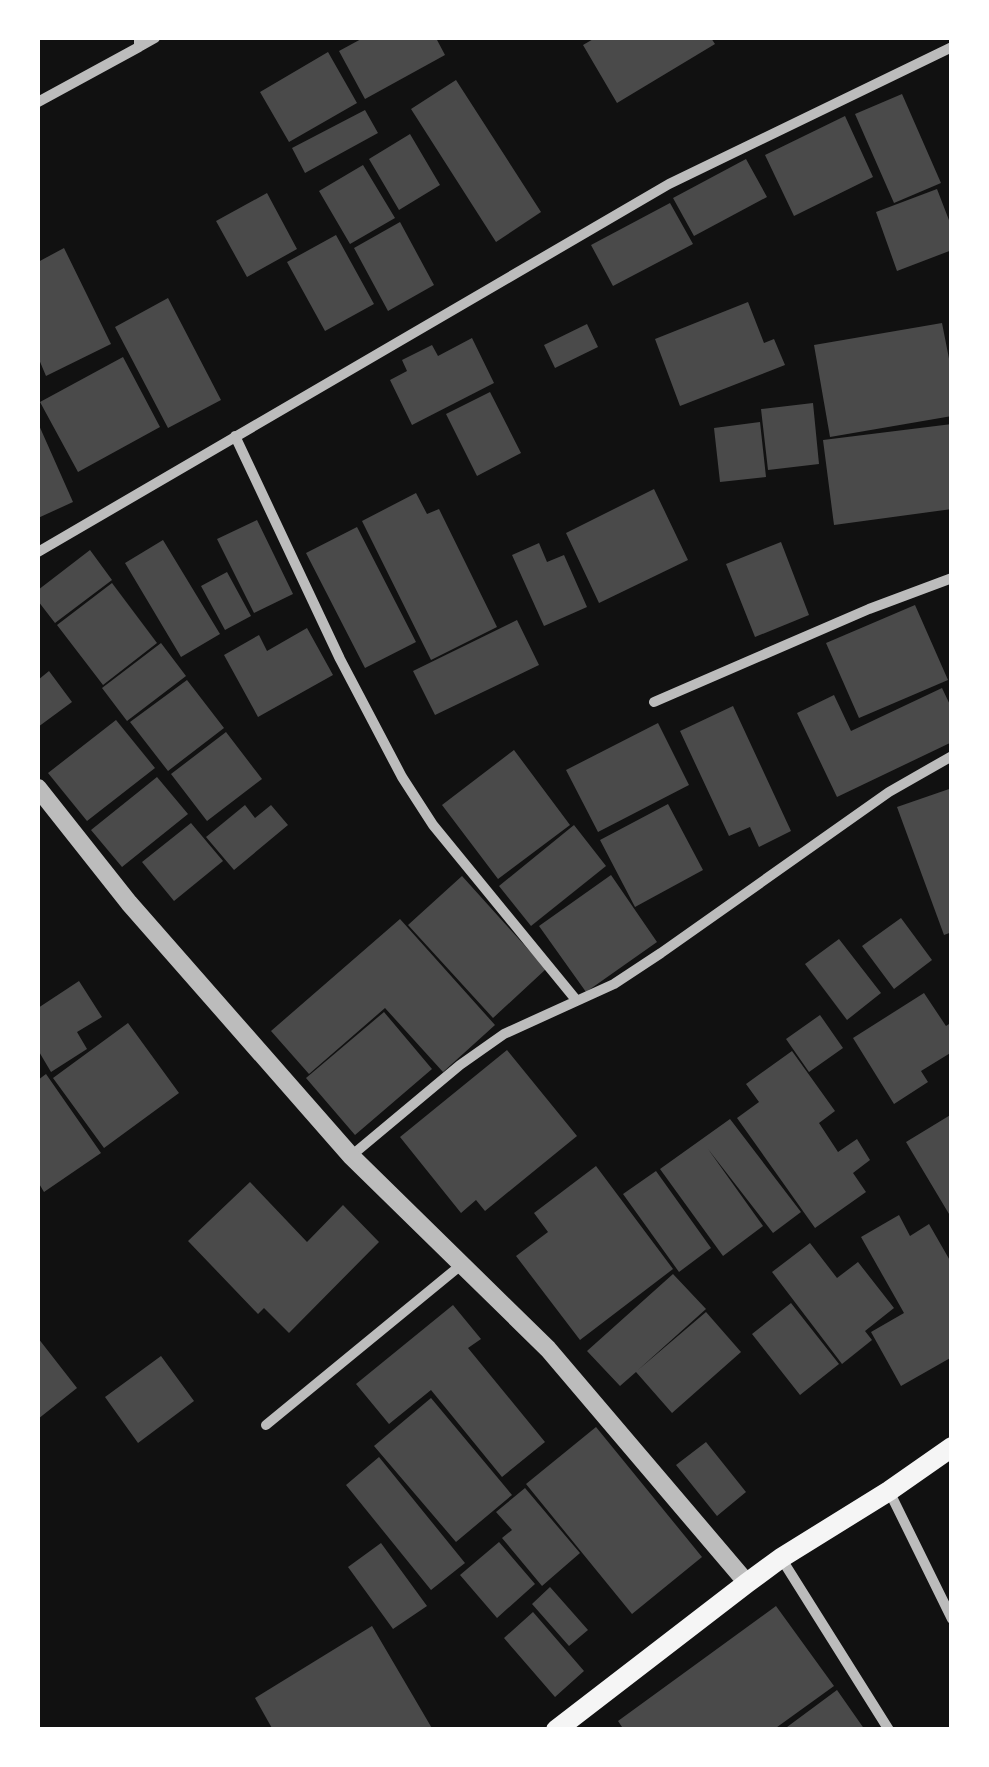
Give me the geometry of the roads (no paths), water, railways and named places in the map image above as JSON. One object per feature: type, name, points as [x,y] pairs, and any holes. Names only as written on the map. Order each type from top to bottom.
[{"type":"main road","points":[[556,1730],[781,1558],[952,1447]]},
{"type":"street","points":[[38,102],[139,42],[155,38]]},
{"type":"street","points":[[38,552],[669,184],[952,48]]},
{"type":"street","points":[[235,436],[340,659],[409,789],[433,825],[577,1001]]},
{"type":"street","points":[[654,702],[952,578]]},
{"type":"street","points":[[351,1156],[460,1064],[504,1034],[614,984],[890,792],[952,756]]},
{"type":"street","points":[[38,788],[129,902],[351,1156],[548,1350],[747,1583]]},
{"type":"street","points":[[266,1425],[462,1265]]},
{"type":"street","points":[[889,1491],[952,1620]]},
{"type":"street","points":[[781,1558],[889,1730]]}]
